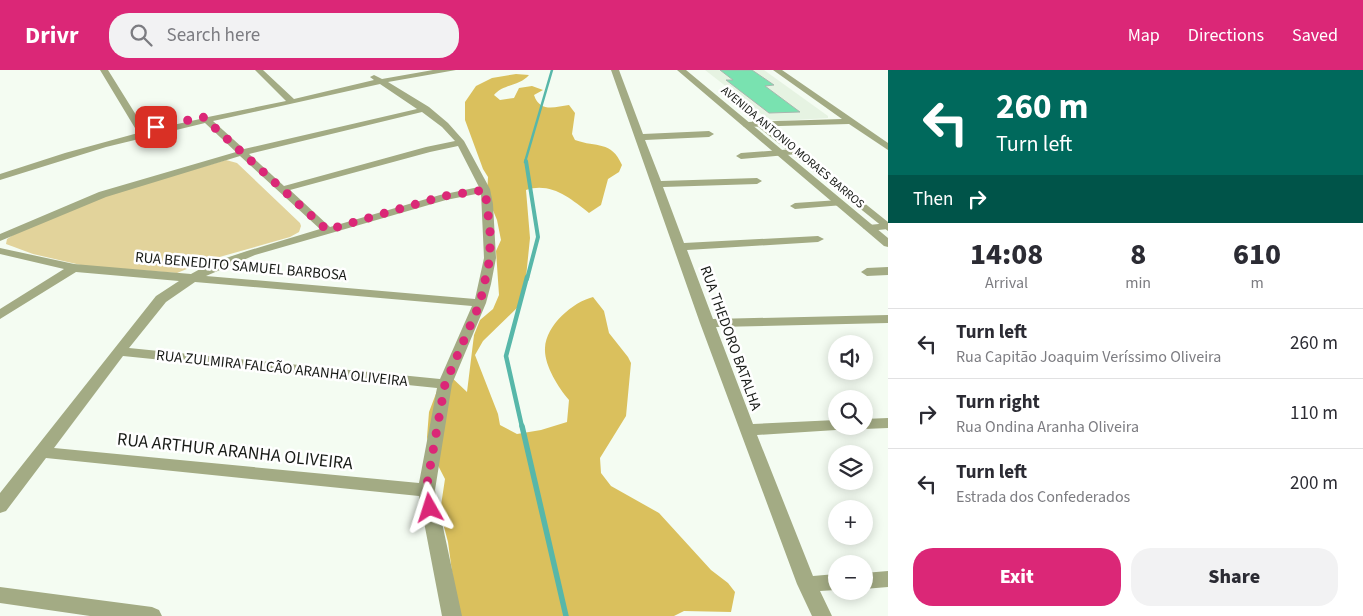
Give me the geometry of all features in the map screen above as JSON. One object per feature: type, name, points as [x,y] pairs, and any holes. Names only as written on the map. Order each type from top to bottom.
[{"type":"street","points":[[104,70],[142,132]]},
{"type":"street","points":[[259,70],[290,100]]},
{"type":"street","points":[[0,172],[56,152],[290,100],[377,78],[413,71],[452,70]]},
{"type":"street","name":"RUA THEDORO BATALHA","points":[[615,70],[747,430],[807,584],[822,616]]},
{"type":"street","name":"AVENIDA ANTONIO MORAES BARROS","points":[[681,70],[888,244]]},
{"type":"street","name":"AVENIDA ANTONIO MORAES BARROS","points":[[693,70],[887,227]]},
{"type":"street","points":[[777,70],[888,147]]},
{"type":"street","points":[[377,78],[426,110],[445,125],[461,143],[473,163],[485,190],[490,230],[490,258],[480,303],[445,384],[426,490],[452,616]]},
{"type":"street","points":[[0,238],[99,194],[180,169],[426,110]]},
{"type":"street","points":[[205,118],[327,230]]},
{"type":"street","points":[[747,125],[851,121]]},
{"type":"street","points":[[0,177],[61,156],[142,132]]},
{"type":"street","points":[[640,137],[709,134]]},
{"type":"street","points":[[283,189],[429,149],[461,143]]},
{"type":"street","points":[[741,156],[794,152]]},
{"type":"street","points":[[656,184],[757,182]]},
{"type":"street","points":[[0,506],[40,452],[161,299],[189,278],[234,258],[327,230],[444,196],[485,190]]},
{"type":"street","points":[[795,206],[839,203]]},
{"type":"street","points":[[869,228],[887,227]]},
{"type":"street","points":[[681,247],[818,239]]},
{"type":"street","name":"RUA BENEDITO SAMUEL BARBOSA","points":[[0,251],[74,268],[480,303]]},
{"type":"street","points":[[0,315],[74,268]]},
{"type":"street","points":[[867,272],[888,271]]},
{"type":"street","points":[[707,322],[888,319]]},
{"type":"street","name":"RUA ZULMIRA FALCÃO ARANHA OLIVEIRA","points":[[119,351],[445,384]]},
{"type":"street","points":[[873,424],[888,423]]},
{"type":"street","points":[[747,430],[828,425]]},
{"type":"street","name":"RUA ARTHUR ARANHA OLIVEIRA","points":[[40,452],[426,490]]},
{"type":"street","points":[[873,580],[888,579]]},
{"type":"street","points":[[807,584],[828,583]]},
{"type":"street","points":[[0,595],[152,616]]},
{"type":"shaded area","points":[[705,70],[764,70],[828,116],[828,118],[779,121],[768,119]]},
{"type":"shaded area","points":[[516,74],[529,75],[494,95],[500,100],[514,98],[519,88],[532,86],[543,90],[534,95],[537,101],[544,107],[569,105],[575,113],[572,134],[575,140],[608,148],[618,157],[622,165],[619,172],[608,179],[601,205],[589,213],[567,197],[552,190],[535,188],[526,190],[530,238],[525,287],[520,305],[483,341],[475,355],[498,414],[500,425],[517,434],[541,430],[567,422],[569,400],[560,389],[549,368],[545,348],[550,331],[555,323],[569,309],[593,297],[604,311],[609,333],[631,363],[626,416],[600,458],[601,473],[611,486],[659,513],[711,570],[728,583],[735,592],[731,612],[684,611],[674,616],[458,616],[448,542],[440,512],[445,479],[429,448],[427,437],[429,412],[437,391],[448,374],[467,392],[474,335],[480,320],[493,309],[499,295],[496,251],[501,240],[497,220],[487,196],[488,177],[483,169],[465,120],[465,102],[476,86],[492,78]]},
{"type":"shaded area","points":[[226,160],[237,163],[300,223],[299,232],[290,237],[209,260],[177,273],[85,266],[33,254],[6,244],[7,239],[13,235],[96,198]]},
{"type":"building","points":[[720,70],[752,70],[774,85],[765,86],[800,112],[769,113],[726,80],[733,80]]},
{"type":"waterway","points":[[525,162],[552,70]]},
{"type":"waterway","points":[[526,161],[538,237],[527,279]]},
{"type":"waterway","points":[[522,427],[506,356],[527,277]]},
{"type":"waterway","points":[[522,426],[566,616]]},
{"type":"route","points":[[156,127],[203,117],[327,230],[444,196],[485,190],[490,230],[490,258],[480,303],[445,384],[426,490],[430,508]]}]
